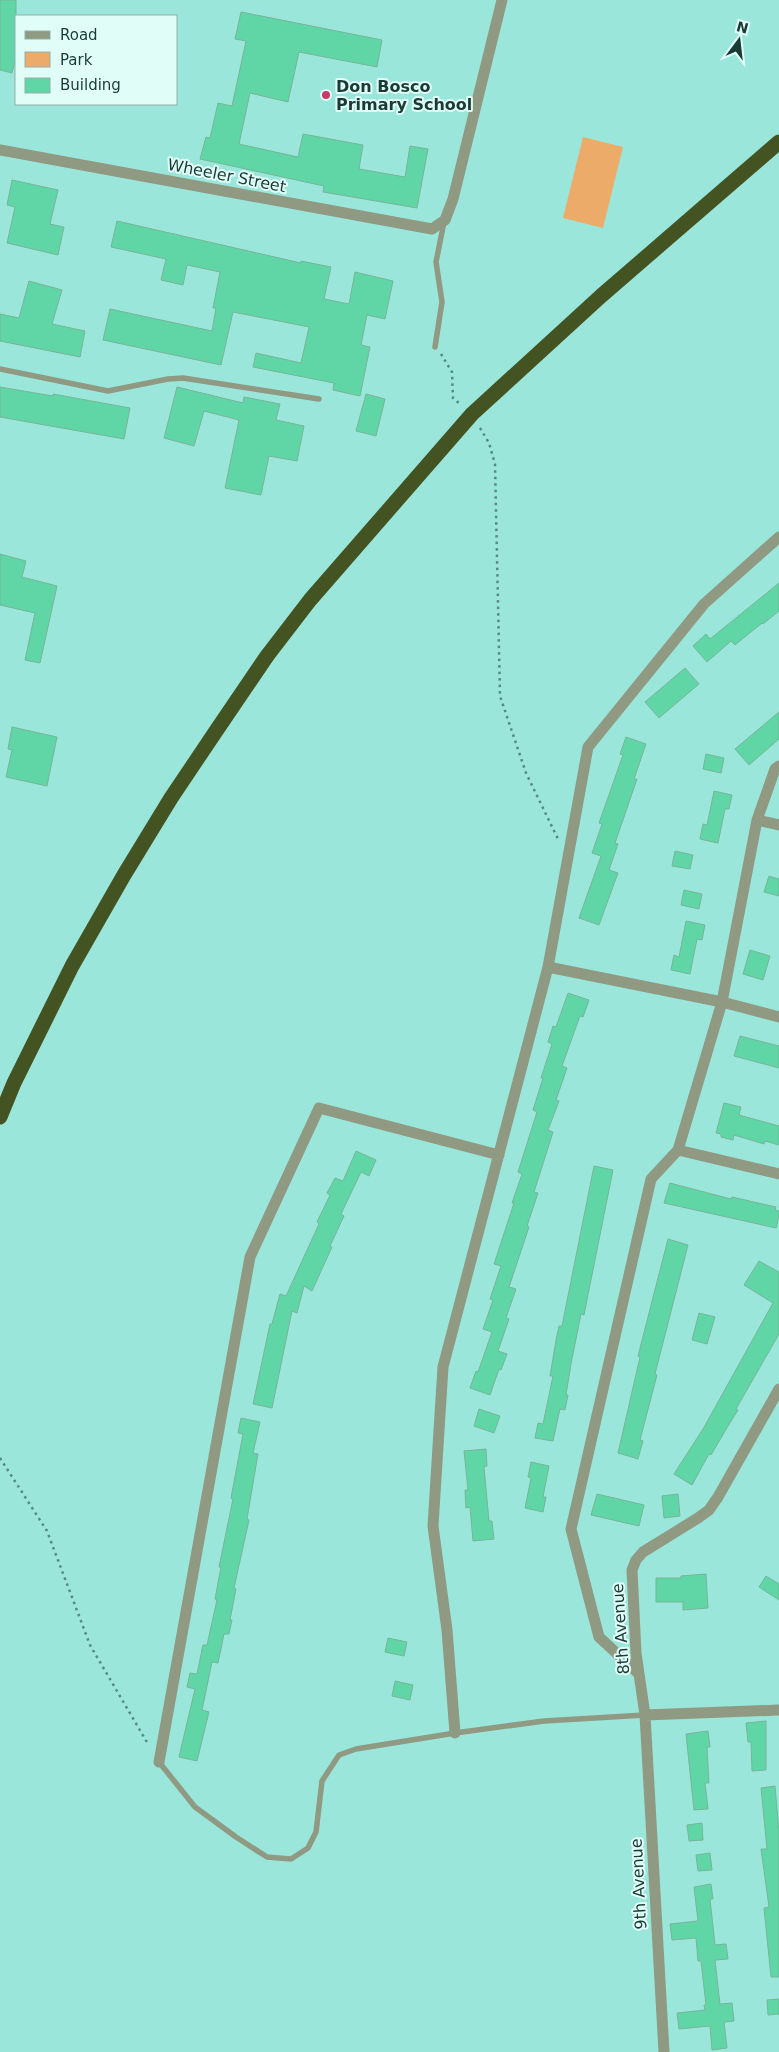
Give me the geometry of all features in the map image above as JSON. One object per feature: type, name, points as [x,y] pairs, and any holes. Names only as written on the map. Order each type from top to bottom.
[{"type":"highway","points":[[0,1117],[14,1083],[72,966],[150,832],[267,656],[310,600],[472,414],[594,302],[779,142]]},
{"type":"street","points":[[445,220],[452,199],[502,0]]},
{"type":"street","name":"Wheeler Street","points":[[0,150],[419,227],[432,229],[445,220]]},
{"type":"street","points":[[455,1733],[447,1630],[433,1526],[443,1367],[548,967],[588,747],[704,604],[779,536]]},
{"type":"street","points":[[640,1674],[600,1637],[571,1529],[651,1179],[678,1150],[722,1002],[757,820],[775,769],[779,766]]},
{"type":"street","points":[[757,820],[779,825]]},
{"type":"street","points":[[548,967],[722,1002],[779,1017]]},
{"type":"street","points":[[159,1762],[250,1257],[319,1108],[499,1155]]},
{"type":"street","points":[[678,1150],[779,1174]]},
{"type":"street","name":"8th Avenue","points":[[645,1715],[636,1653],[632,1570],[636,1560],[643,1552],[709,1510],[779,1389]]},
{"type":"street","points":[[645,1715],[779,1710]]},
{"type":"street","name":"9th Avenue","points":[[645,1715],[664,2052]]},
{"type":"lane","points":[[435,348],[442,302],[436,262],[445,220]]},
{"type":"lane","points":[[0,368],[108,391],[168,379],[183,378],[319,399]]},
{"type":"lane","points":[[159,1762],[196,1807],[236,1837],[267,1857],[291,1859],[308,1848],[316,1832],[322,1781],[339,1755],[356,1749],[544,1721],[645,1715]]},
{"type":"path","points":[[435,348],[452,372],[453,398],[472,414],[488,443],[495,464],[500,696],[526,773],[568,859]]},
{"type":"path","points":[[0,1458],[47,1531],[90,1645],[159,1762]]},
{"type":"green space","points":[[583,137],[623,147],[603,228],[563,218]]},
{"type":"building","points":[[0,0],[16,0],[15,62],[12,73],[0,70]]},
{"type":"building","points":[[241,12],[382,40],[377,67],[299,52],[288,102],[250,93],[239,144],[298,157],[303,134],[363,145],[359,169],[405,177],[410,146],[428,149],[417,208],[323,192],[324,186],[200,159],[206,137],[210,138],[218,103],[232,106],[246,41],[235,39]]},
{"type":"building","points":[[12,180],[58,190],[50,224],[64,227],[58,255],[7,243],[15,207],[7,205]]},
{"type":"building","points":[[117,221],[301,263],[301,261],[331,267],[324,299],[349,304],[355,272],[393,281],[385,319],[367,315],[361,345],[370,347],[360,396],[333,390],[334,383],[253,367],[256,353],[301,363],[309,327],[233,312],[221,365],[103,340],[110,309],[212,331],[216,308],[213,308],[220,272],[187,265],[183,285],[161,280],[166,259],[111,247]]},
{"type":"building","points":[[29,281],[62,290],[52,324],[85,331],[80,357],[0,341],[0,314],[19,318]]},
{"type":"building","points":[[0,387],[53,396],[53,394],[130,408],[124,439],[0,417]]},
{"type":"building","points":[[177,387],[243,403],[244,397],[280,404],[276,420],[304,426],[297,461],[269,456],[261,495],[225,488],[239,420],[204,411],[194,446],[164,438]]},
{"type":"building","points":[[366,394],[385,399],[376,436],[356,431]]},
{"type":"building","points":[[0,554],[26,561],[22,577],[57,586],[40,663],[25,660],[35,613],[0,605]]},
{"type":"building","points":[[779,583],[779,611],[735,645],[731,641],[707,662],[693,646],[706,634],[710,639]]},
{"type":"building","points":[[685,668],[699,684],[659,718],[645,702]]},
{"type":"building","points":[[779,712],[779,739],[749,765],[735,749]]},
{"type":"building","points":[[12,727],[57,737],[47,786],[6,777],[12,750],[8,749]]},
{"type":"building","points":[[626,737],[646,744],[634,779],[637,779],[615,843],[618,844],[609,870],[618,873],[599,925],[579,918],[601,856],[592,853],[602,824],[599,823],[623,755],[620,754]]},
{"type":"building","points":[[706,754],[724,758],[721,773],[703,769]]},
{"type":"building","points":[[714,791],[732,795],[729,809],[725,809],[718,843],[700,839],[703,824],[707,825]]},
{"type":"building","points":[[675,851],[693,855],[690,869],[672,866]]},
{"type":"building","points":[[769,876],[779,879],[779,896],[764,892]]},
{"type":"building","points":[[684,890],[702,894],[699,909],[681,905]]},
{"type":"building","points":[[686,921],[705,925],[702,940],[697,939],[690,974],[671,970],[674,955],[679,957]]},
{"type":"building","points":[[750,950],[770,956],[763,980],[743,974]]},
{"type":"building","points":[[568,993],[589,1000],[583,1017],[580,1016],[562,1066],[567,1068],[556,1100],[559,1101],[548,1130],[553,1132],[534,1192],[538,1193],[527,1226],[529,1227],[509,1287],[516,1289],[506,1318],[509,1319],[498,1351],[507,1354],[501,1370],[499,1369],[490,1395],[470,1388],[476,1371],[478,1372],[492,1332],[483,1329],[493,1300],[490,1299],[501,1266],[494,1264],[522,1174],[518,1172],[537,1112],[533,1110],[552,1044],[548,1042],[553,1026],[556,1027]]},
{"type":"building","points":[[740,1036],[779,1046],[779,1068],[734,1056]]},
{"type":"building","points":[[724,1103],[741,1107],[739,1115],[779,1126],[779,1145],[765,1141],[764,1144],[734,1135],[733,1140],[721,1137],[721,1134],[716,1133]]},
{"type":"building","points":[[356,1151],[376,1160],[369,1176],[361,1172],[341,1214],[344,1216],[312,1291],[304,1286],[297,1313],[292,1311],[272,1408],[253,1404],[270,1324],[272,1324],[280,1294],[286,1296],[319,1224],[317,1222],[330,1195],[327,1193],[335,1178],[343,1181]]},
{"type":"building","points":[[594,1166],[613,1170],[584,1315],[581,1314],[571,1364],[565,1410],[560,1409],[553,1441],[535,1438],[538,1423],[543,1424],[553,1376],[550,1376],[556,1340],[559,1326],[562,1326]]},
{"type":"building","points":[[670,1183],[731,1199],[732,1197],[776,1207],[775,1210],[779,1211],[779,1216],[776,1228],[664,1203]]},
{"type":"building","points":[[668,1239],[688,1245],[655,1374],[657,1375],[640,1440],[643,1441],[638,1459],[618,1453],[640,1357],[638,1356]]},
{"type":"building","points":[[759,1261],[779,1272],[779,1334],[736,1409],[738,1410],[711,1455],[709,1454],[692,1485],[674,1474],[703,1429],[773,1303],[744,1285]]},
{"type":"building","points":[[699,1313],[715,1317],[707,1344],[692,1340]]},
{"type":"building","points":[[479,1409],[500,1416],[494,1433],[474,1426]]},
{"type":"building","points":[[241,1418],[260,1422],[253,1453],[258,1454],[247,1519],[249,1520],[234,1588],[236,1589],[230,1620],[232,1620],[229,1634],[224,1634],[218,1663],[212,1662],[202,1710],[209,1712],[197,1761],[179,1757],[195,1689],[187,1687],[190,1673],[197,1674],[203,1645],[207,1645],[217,1600],[215,1599],[221,1567],[219,1567],[233,1499],[231,1498],[243,1434],[238,1433]]},
{"type":"building","points":[[486,1449],[487,1466],[484,1467],[489,1521],[492,1521],[494,1539],[473,1541],[470,1507],[466,1508],[465,1490],[468,1490],[464,1451]]},
{"type":"building","points":[[531,1462],[549,1466],[543,1497],[546,1497],[543,1512],[525,1508],[531,1478],[528,1477]]},
{"type":"building","points":[[597,1494],[644,1505],[639,1526],[591,1515]]},
{"type":"building","points":[[678,1494],[680,1516],[664,1518],[662,1496]]},
{"type":"building","points":[[706,1574],[708,1608],[683,1610],[683,1602],[656,1602],[656,1578],[681,1578],[681,1576]]},
{"type":"building","points":[[766,1576],[779,1584],[779,1600],[759,1587]]},
{"type":"building","points":[[388,1638],[407,1642],[404,1656],[385,1652]]},
{"type":"building","points":[[395,1681],[413,1685],[410,1700],[392,1696]]},
{"type":"building","points":[[766,1721],[766,1770],[752,1771],[751,1742],[748,1742],[746,1723]]},
{"type":"building","points":[[708,1731],[710,1747],[707,1747],[709,1783],[705,1783],[708,1809],[694,1810],[686,1734]]},
{"type":"building","points":[[775,1786],[779,1832],[779,1977],[771,1977],[764,1908],[769,1907],[761,1849],[767,1849],[761,1788]]},
{"type":"building","points":[[702,1823],[703,1840],[689,1841],[687,1825]]},
{"type":"building","points":[[710,1853],[712,1870],[698,1871],[696,1855]]},
{"type":"building","points":[[711,1884],[713,1899],[710,1899],[715,1945],[726,1944],[728,1959],[715,1960],[720,2004],[732,2003],[734,2021],[724,2022],[727,2048],[712,2050],[710,2026],[679,2029],[677,2013],[705,2010],[704,2005],[706,2005],[701,1961],[698,1961],[696,1938],[672,1940],[670,1924],[698,1921],[694,1887]]},
{"type":"building","points":[[779,1999],[779,2014],[768,2015],[767,2000]]},
{"type":"place","name":"Don Bosco Primary School","points":[[326,95]]}]
